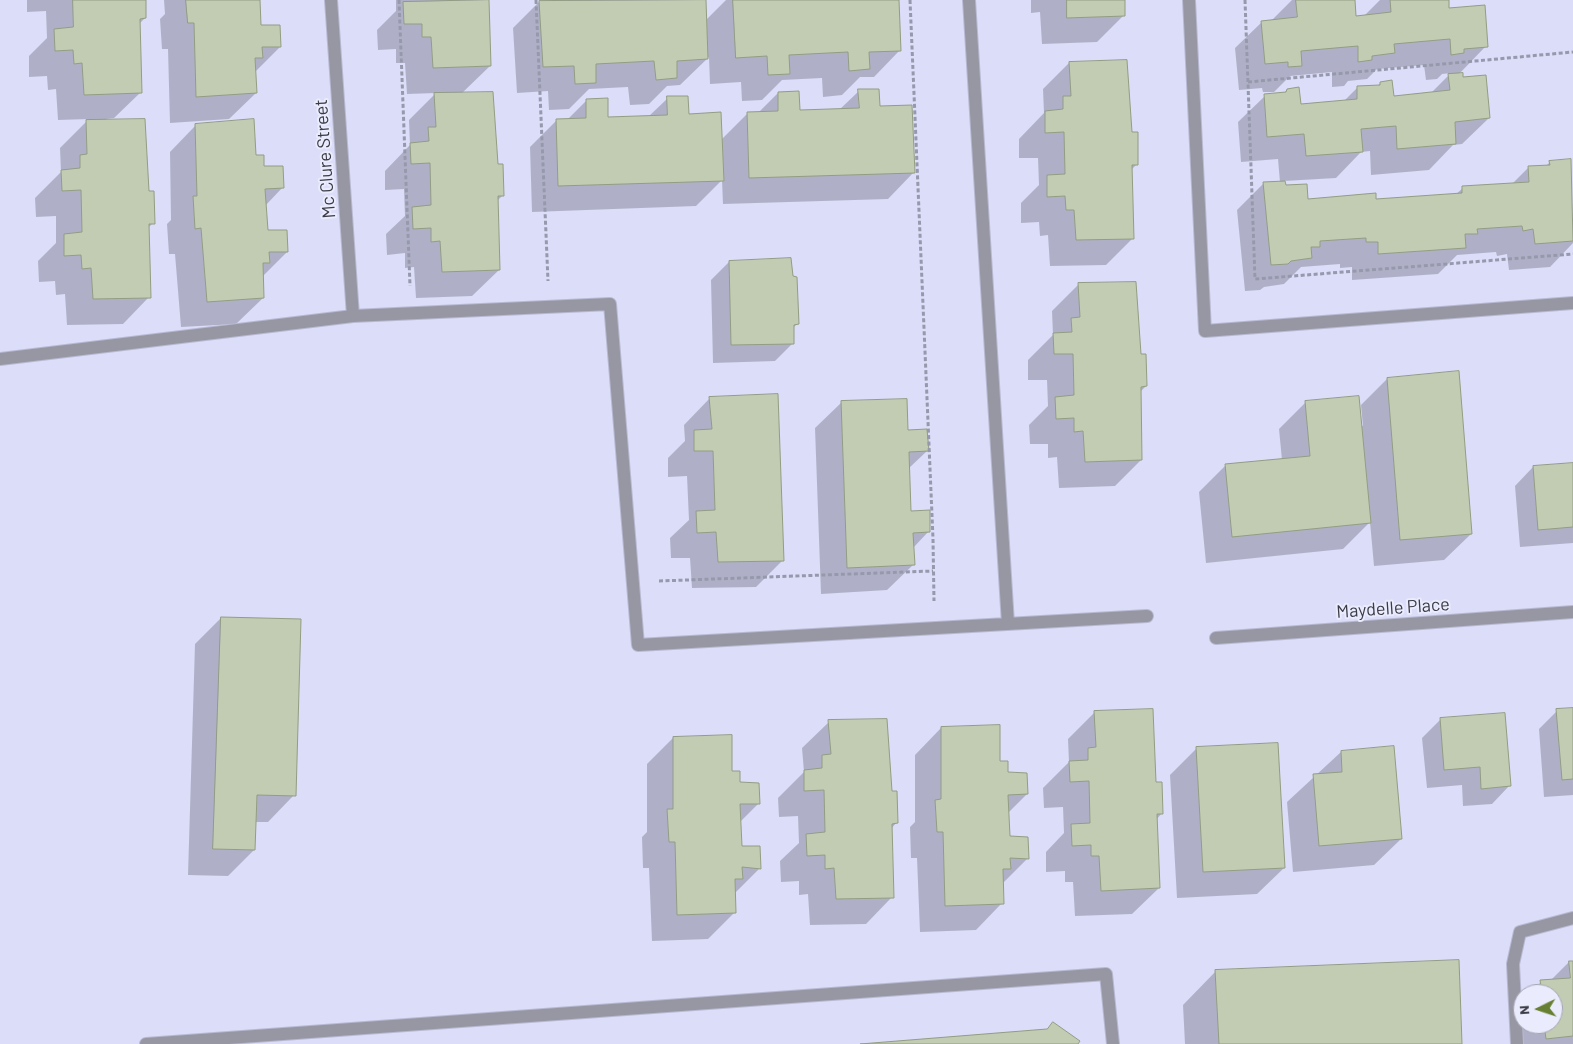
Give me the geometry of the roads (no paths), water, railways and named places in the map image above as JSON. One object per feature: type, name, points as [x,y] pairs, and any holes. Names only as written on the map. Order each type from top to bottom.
[{"type":"street","name":"Mc Clure Street","points":[[331,0],[353,316]]},
{"type":"street","points":[[969,0],[1008,624]]},
{"type":"street","points":[[1189,0],[1205,331],[1573,304]]},
{"type":"street","points":[[0,359],[353,316],[610,304],[638,644],[1147,616]]},
{"type":"street","name":"Maydelle Place","points":[[1216,638],[1573,612]]},
{"type":"street","points":[[1518,1044],[1513,964],[1520,932],[1573,918]]},
{"type":"street","points":[[146,1044],[1106,974],[1113,1044]]}]
